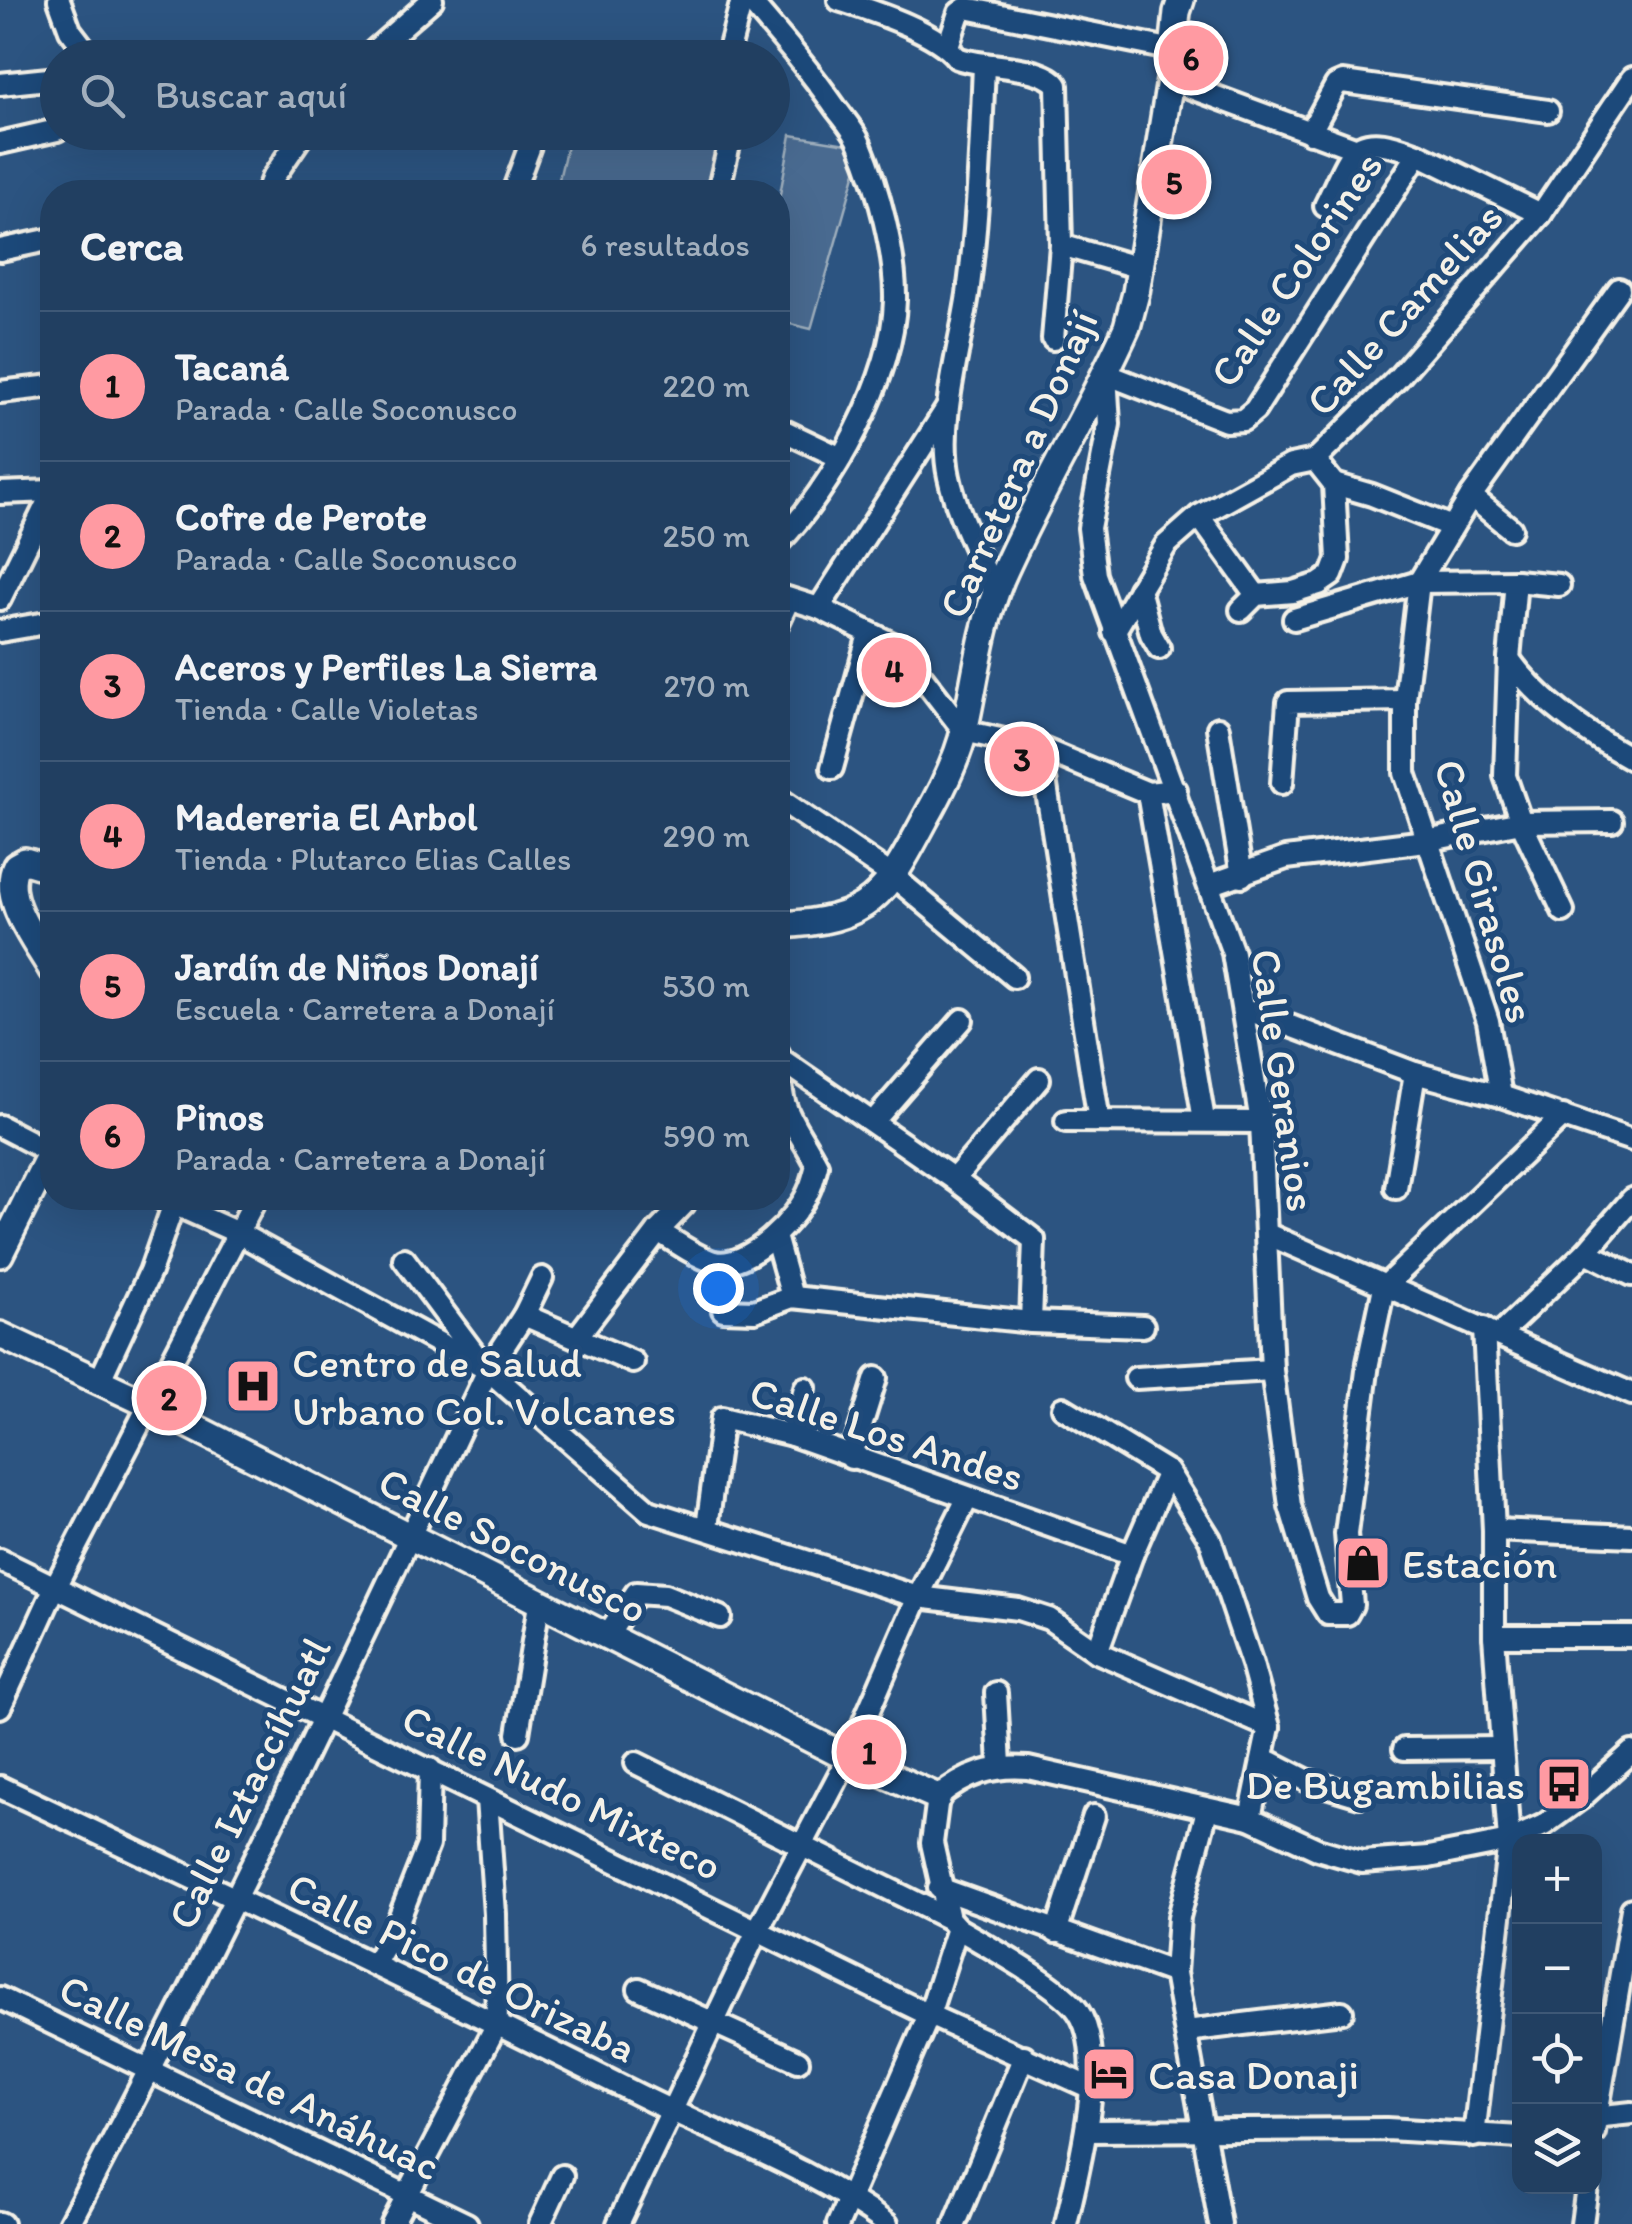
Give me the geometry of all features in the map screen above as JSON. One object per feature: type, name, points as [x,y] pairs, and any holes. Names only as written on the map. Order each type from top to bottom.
[{"type":"main road","name":"Carretera a Donají","points":[[790,924],[855,911],[877,896],[894,877],[943,786],[964,730],[977,654],[996,598],[1127,327],[1140,268],[1181,0]]},
{"type":"main road","points":[[40,865],[26,861],[16,866],[11,886],[40,949]]},
{"type":"main road","points":[[0,1254],[40,1176]]},
{"type":"main road","name":"Calle Soconusco","points":[[0,1335],[148,1404],[848,1758],[938,1796]]},
{"type":"street","points":[[59,0],[78,40]]},
{"type":"street","points":[[386,40],[432,0]]},
{"type":"street","points":[[733,40],[745,0],[784,40]]},
{"type":"street","points":[[839,0],[948,46],[957,58],[1032,72],[1052,78],[1057,85],[1061,245],[1053,339]]},
{"type":"street","points":[[948,46],[960,12],[966,8],[1174,50]]},
{"type":"street","points":[[790,47],[860,142],[886,228],[895,297],[891,337],[868,403],[840,458],[802,518],[790,530]]},
{"type":"street","points":[[984,65],[968,293],[948,406],[948,473],[959,512],[996,598]]},
{"type":"street","name":"Calle Camelias","points":[[1114,632],[1166,545],[1199,516],[1291,466],[1315,460],[1397,380],[1542,214],[1632,78]]},
{"type":"street","points":[[0,84],[40,80]]},
{"type":"street","points":[[1170,80],[1354,148]]},
{"type":"street","points":[[1310,132],[1336,85],[1342,82],[1548,111]]},
{"type":"street","points":[[0,143],[40,134]]},
{"type":"street","points":[[1325,206],[1354,148],[1366,142],[1389,143],[1418,154]]},
{"type":"street","points":[[272,180],[292,150]]},
{"type":"street","points":[[517,180],[528,150]]},
{"type":"street","points":[[721,180],[728,150]]},
{"type":"street","name":"Calle Colorines","points":[[1106,374],[1226,421],[1243,420],[1255,410],[1418,154],[1542,214]]},
{"type":"street","points":[[0,250],[40,241]]},
{"type":"street","points":[[1061,245],[1140,268]]},
{"type":"street","name":"Calle Girasoles","points":[[1501,1096],[1488,1021],[1405,773],[1405,700],[1420,582],[1471,496],[1619,289]]},
{"type":"street","name":"Calle Geranios","points":[[1106,374],[1109,424],[1088,528],[1095,575],[1233,953],[1261,1122],[1272,1370],[1290,1506],[1318,1598],[1328,1614],[1347,1614],[1352,1605],[1346,1534],[1368,1363],[1384,1286]]},
{"type":"street","points":[[0,392],[40,387]]},
{"type":"street","points":[[819,608],[948,406]]},
{"type":"street","points":[[790,434],[840,458]]},
{"type":"street","points":[[1199,516],[1249,603],[1319,584],[1332,574],[1338,559],[1334,484],[1315,460]]},
{"type":"street","points":[[1334,484],[1452,527]]},
{"type":"street","points":[[0,494],[40,492]]},
{"type":"street","points":[[1471,496],[1511,529]]},
{"type":"street","points":[[0,599],[40,517]]},
{"type":"street","points":[[1516,581],[1508,659],[1506,776],[1521,822],[1563,911]]},
{"type":"street","points":[[1294,619],[1420,582],[1559,584]]},
{"type":"street","points":[[1139,589],[1151,634],[1159,648]]},
{"type":"street","points":[[790,599],[819,608],[899,647],[964,730],[1040,748],[1148,793],[1176,790]]},
{"type":"street","points":[[0,631],[40,624]]},
{"type":"street","points":[[832,768],[869,634]]},
{"type":"street","points":[[1508,659],[1547,700],[1632,758]]},
{"type":"street","points":[[1282,777],[1288,702],[1405,700]]},
{"type":"street","points":[[1218,728],[1242,876]]},
{"type":"street","points":[[1040,748],[1099,1122]]},
{"type":"street","points":[[1148,793],[1204,1120]]},
{"type":"street","points":[[790,806],[894,877],[1014,977]]},
{"type":"street","points":[[1209,885],[1286,858],[1426,842],[1521,822],[1612,821]]},
{"type":"street","points":[[0,912],[26,924]]},
{"type":"street","points":[[1245,1009],[1415,1073],[1501,1096],[1632,1140]]},
{"type":"street","points":[[873,1122],[962,1020]]},
{"type":"street","points":[[790,1063],[1034,1240],[1031,1322]]},
{"type":"street","points":[[1396,1188],[1415,1073]]},
{"type":"street","points":[[954,1180],[1039,1078]]},
{"type":"street","points":[[1384,1286],[1564,1116]]},
{"type":"street","points":[[658,1231],[718,1263],[734,1262],[775,1236],[809,1191],[816,1165],[790,1121]]},
{"type":"street","points":[[1066,1121],[1261,1122]]},
{"type":"street","points":[[0,1126],[40,1146]]},
{"type":"street","points":[[1492,1331],[1586,1252],[1632,1200]]},
{"type":"street","points":[[99,1382],[150,1272],[165,1210]]},
{"type":"street","points":[[191,1210],[488,1370]]},
{"type":"street","points":[[0,1707],[55,1587],[250,1210]]},
{"type":"street","points":[[576,1337],[678,1210]]},
{"type":"street","points":[[1267,1234],[1632,1394]]},
{"type":"street","points":[[775,1236],[792,1297]]},
{"type":"street","points":[[1586,1252],[1632,1276]]},
{"type":"street","points":[[404,1259],[488,1370],[649,1511],[918,1598],[1018,1609],[1049,1620],[1097,1652],[1270,1727]]},
{"type":"street","name":"Calle Iztaccíhuatl","points":[[69,2224],[235,1899],[488,1370],[524,1316],[542,1278]]},
{"type":"street","points":[[723,1310],[754,1311],[792,1297],[1031,1322],[1144,1326]]},
{"type":"street","points":[[524,1316],[632,1362]]},
{"type":"street","points":[[1474,2136],[1509,1841],[1494,1636],[1492,1331]]},
{"type":"street","points":[[1136,1378],[1272,1370]]},
{"type":"street","points":[[851,1458],[876,1378]]},
{"type":"street","points":[[792,1435],[805,1388]]},
{"type":"street","points":[[1063,1408],[1168,1472],[1210,1539],[1270,1727],[1250,1818]]},
{"type":"street","name":"Calle Los Andes","points":[[707,1528],[722,1418],[792,1435],[1132,1555]]},
{"type":"street","points":[[1097,1652],[1132,1555],[1168,1472]]},
{"type":"street","points":[[618,2224],[758,1929],[848,1758],[966,1499]]},
{"type":"street","points":[[1494,1530],[1632,1536]]},
{"type":"street","name":"Calle Nudo Mixteco","points":[[0,1560],[929,2015],[1093,2089]]},
{"type":"street","points":[[606,1638],[636,1593],[666,1596],[720,1617]]},
{"type":"street","points":[[518,1734],[539,1604]]},
{"type":"street","points":[[1494,1636],[1632,1636]]},
{"type":"street","points":[[996,1693],[1000,1766]]},
{"type":"street","points":[[1404,1749],[1500,1748]]},
{"type":"street","points":[[838,2224],[929,2015],[953,1924],[939,1888],[932,1844],[938,1796],[958,1780],[1000,1766],[1028,1768],[1250,1818],[1317,1849],[1362,1862],[1428,1857],[1509,1841],[1544,1826],[1632,1752]]},
{"type":"street","points":[[1263,1758],[1306,1780],[1360,1796]]},
{"type":"street","points":[[636,1763],[953,1924],[1022,1968],[1079,2012],[1089,2046],[1093,2089],[1066,2224]]},
{"type":"street","points":[[374,1963],[396,1926],[428,1846],[430,1769]]},
{"type":"street","name":"Calle Pico de Orizaba","points":[[0,1786],[374,1963],[850,2197],[886,2224]]},
{"type":"street","points":[[392,2224],[497,2024],[487,1799]]},
{"type":"street","points":[[1207,1810],[1179,1917],[1175,1973],[1220,2224]]},
{"type":"street","points":[[1056,1932],[1094,1816]]},
{"type":"street","points":[[939,1888],[1175,1973]]},
{"type":"street","points":[[1598,2104],[1632,1908]]},
{"type":"street","points":[[639,1989],[713,2026],[798,2061]]},
{"type":"street","name":"Calle Mesa de Anáhuac","points":[[0,1998],[467,2224]]},
{"type":"street","points":[[1186,2031],[1342,2012]]},
{"type":"street","points":[[956,2224],[1024,2056]]},
{"type":"street","points":[[1602,2120],[1632,2114]]},
{"type":"street","points":[[1086,2131],[1387,2129],[1512,2137]]},
{"type":"street","points":[[540,2224],[562,2176]]},
{"type":"street","points":[[1582,2224],[1586,2194]]},
{"type":"shaded area","points":[[791,135],[853,145],[858,164],[811,329],[790,324],[790,180],[783,180]]},
{"type":"shaded area","points":[[566,150],[716,150],[710,180],[559,180]]},
{"type":"place","name":"Pinos","points":[[1191,58]]},
{"type":"place","name":"Jardín de Niños Donají","points":[[1174,182]]},
{"type":"place","name":"Madereria El Arbol","points":[[894,670]]},
{"type":"place","name":"Aceros y Perfiles La Sierra","points":[[1022,759]]},
{"type":"place","name":"Centro de Salud Urbano Col. Volcanes","points":[[253,1386]]},
{"type":"place","name":"Cofre de Perote","points":[[169,1398]]},
{"type":"place","name":"Estación","points":[[1363,1563]]},
{"type":"place","name":"Tacaná","points":[[869,1752]]},
{"type":"place","name":"De Bugambilias","points":[[1564,1784]]},
{"type":"place","name":"Casa Donaji","points":[[1109,2074]]}]
